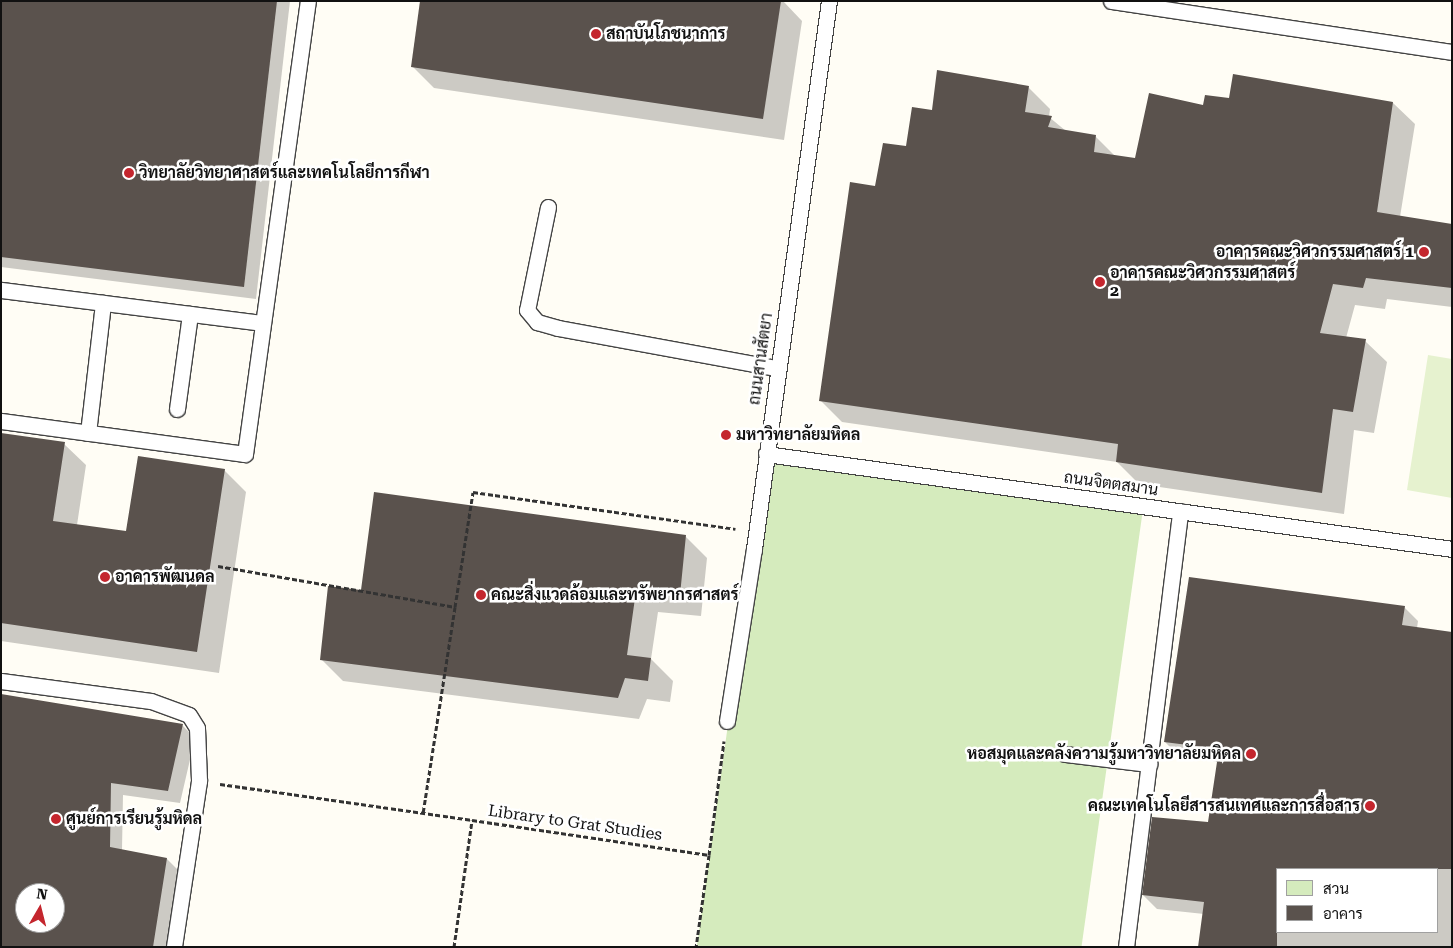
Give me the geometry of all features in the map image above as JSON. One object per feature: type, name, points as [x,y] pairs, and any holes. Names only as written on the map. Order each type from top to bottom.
[{"type":"lane","points":[[1,420],[245,454],[308,1]]},
{"type":"lane","name":"ถนนสานสัตยา","points":[[726,721],[756,532],[828,1]]},
{"type":"lane","points":[[1111,1],[1452,52]]},
{"type":"lane","points":[[548,207],[527,310],[537,322],[558,328],[777,368]]},
{"type":"lane","points":[[1,290],[262,323]]},
{"type":"lane","points":[[88,433],[103,303]]},
{"type":"lane","points":[[176,409],[190,314]]},
{"type":"lane","name":"ถนนจิตตสมาน","points":[[766,454],[1452,549]]},
{"type":"lane","points":[[1126,947],[1180,511]]},
{"type":"lane","points":[[1,681],[151,701],[189,715],[197,728],[199,781],[174,947]]},
{"type":"lane","points":[[1065,754],[1149,764]]},
{"type":"path","points":[[423,814],[473,492],[756,532]]},
{"type":"path","points":[[218,566],[455,607]]},
{"type":"path","points":[[696,947],[726,721]]},
{"type":"path","points":[[199,781],[472,820]]},
{"type":"path","name":"Library to Grat Studies","points":[[454,947],[472,820],[708,855]]},
{"type":"green space","points":[[1428,355],[1452,359],[1452,498],[1407,490]]},
{"type":"green space","points":[[766,454],[1143,507],[1081,947],[697,947]]},
{"type":"building","name":"วิทยาลัยวิทยาศาสตร์และเทคโนโลยีการกีฬา","points":[[1,1],[277,1],[244,287],[1,257]]},
{"type":"building","name":"สถาบันโภชนาการ","points":[[420,1],[781,1],[763,119],[411,67]]},
{"type":"building","name":"อาคารคณะวิศวกรรมศาสตร์ 2","points":[[937,70],[1029,86],[1025,112],[1052,116],[1048,127],[1096,135],[1094,152],[1135,158],[1149,93],[1203,105],[1205,95],[1229,98],[1233,74],[1393,102],[1377,212],[1452,224],[1452,288],[1366,278],[1363,288],[1333,284],[1320,333],[1366,339],[1353,412],[1333,409],[1322,493],[1116,462],[1118,444],[819,401],[850,182],[875,186],[883,143],[906,146],[912,107],[932,110]]},
{"type":"building","name":"อาคารพัฒนดล","points":[[1,433],[65,442],[53,521],[126,531],[138,456],[225,469],[197,652],[1,623]]},
{"type":"building","name":"คณะสิ่งแวดล้อมและทรัพยากรศาสตร์","points":[[374,492],[686,535],[680,595],[636,591],[627,655],[651,658],[648,681],[625,678],[618,698],[320,660],[328,586],[361,590]]},
{"type":"building","name":"หอสมุดและคลังความรู้มหาวิทยาลัยมหิดล","points":[[1189,577],[1405,606],[1402,625],[1452,632],[1452,869],[1276,868],[1277,947],[1198,947],[1204,902],[1142,895],[1152,817],[1208,822],[1217,762],[1204,747],[1164,742]]},
{"type":"building","name":"ศูนย์การเรียนรู้มหิดล","points":[[1,694],[183,724],[168,791],[111,783],[110,847],[167,858],[153,947],[1,947]]},
{"type":"place","name":"สถาบันโภชนาการ","points":[[596,34]]},
{"type":"place","name":"วิทยาลัยวิทยาศาสตร์และเทคโนโลยีการกีฬา","points":[[129,173]]},
{"type":"place","name":"อาคารคณะวิศวกรรมศาสตร์ 1","points":[[1424,252]]},
{"type":"place","name":"อาคารคณะวิศวกรรมศาสตร์ 2","points":[[1100,282]]},
{"type":"place","name":"มหาวิทยาลัยมหิดล","points":[[726,435]]},
{"type":"place","name":"อาคารพัฒนดล","points":[[105,577]]},
{"type":"place","name":"คณะสิ่งแวดล้อมและทรัพยากรศาสตร์","points":[[481,595]]},
{"type":"place","name":"หอสมุดและคลังความรู้มหาวิทยาลัยมหิดล","points":[[1251,754]]},
{"type":"place","name":"คณะเทคโนโลยีสารสนเทศและการสื่อสาร","points":[[1370,806]]},
{"type":"place","name":"ศูนย์การเรียนรู้มหิดล","points":[[56,819]]}]
